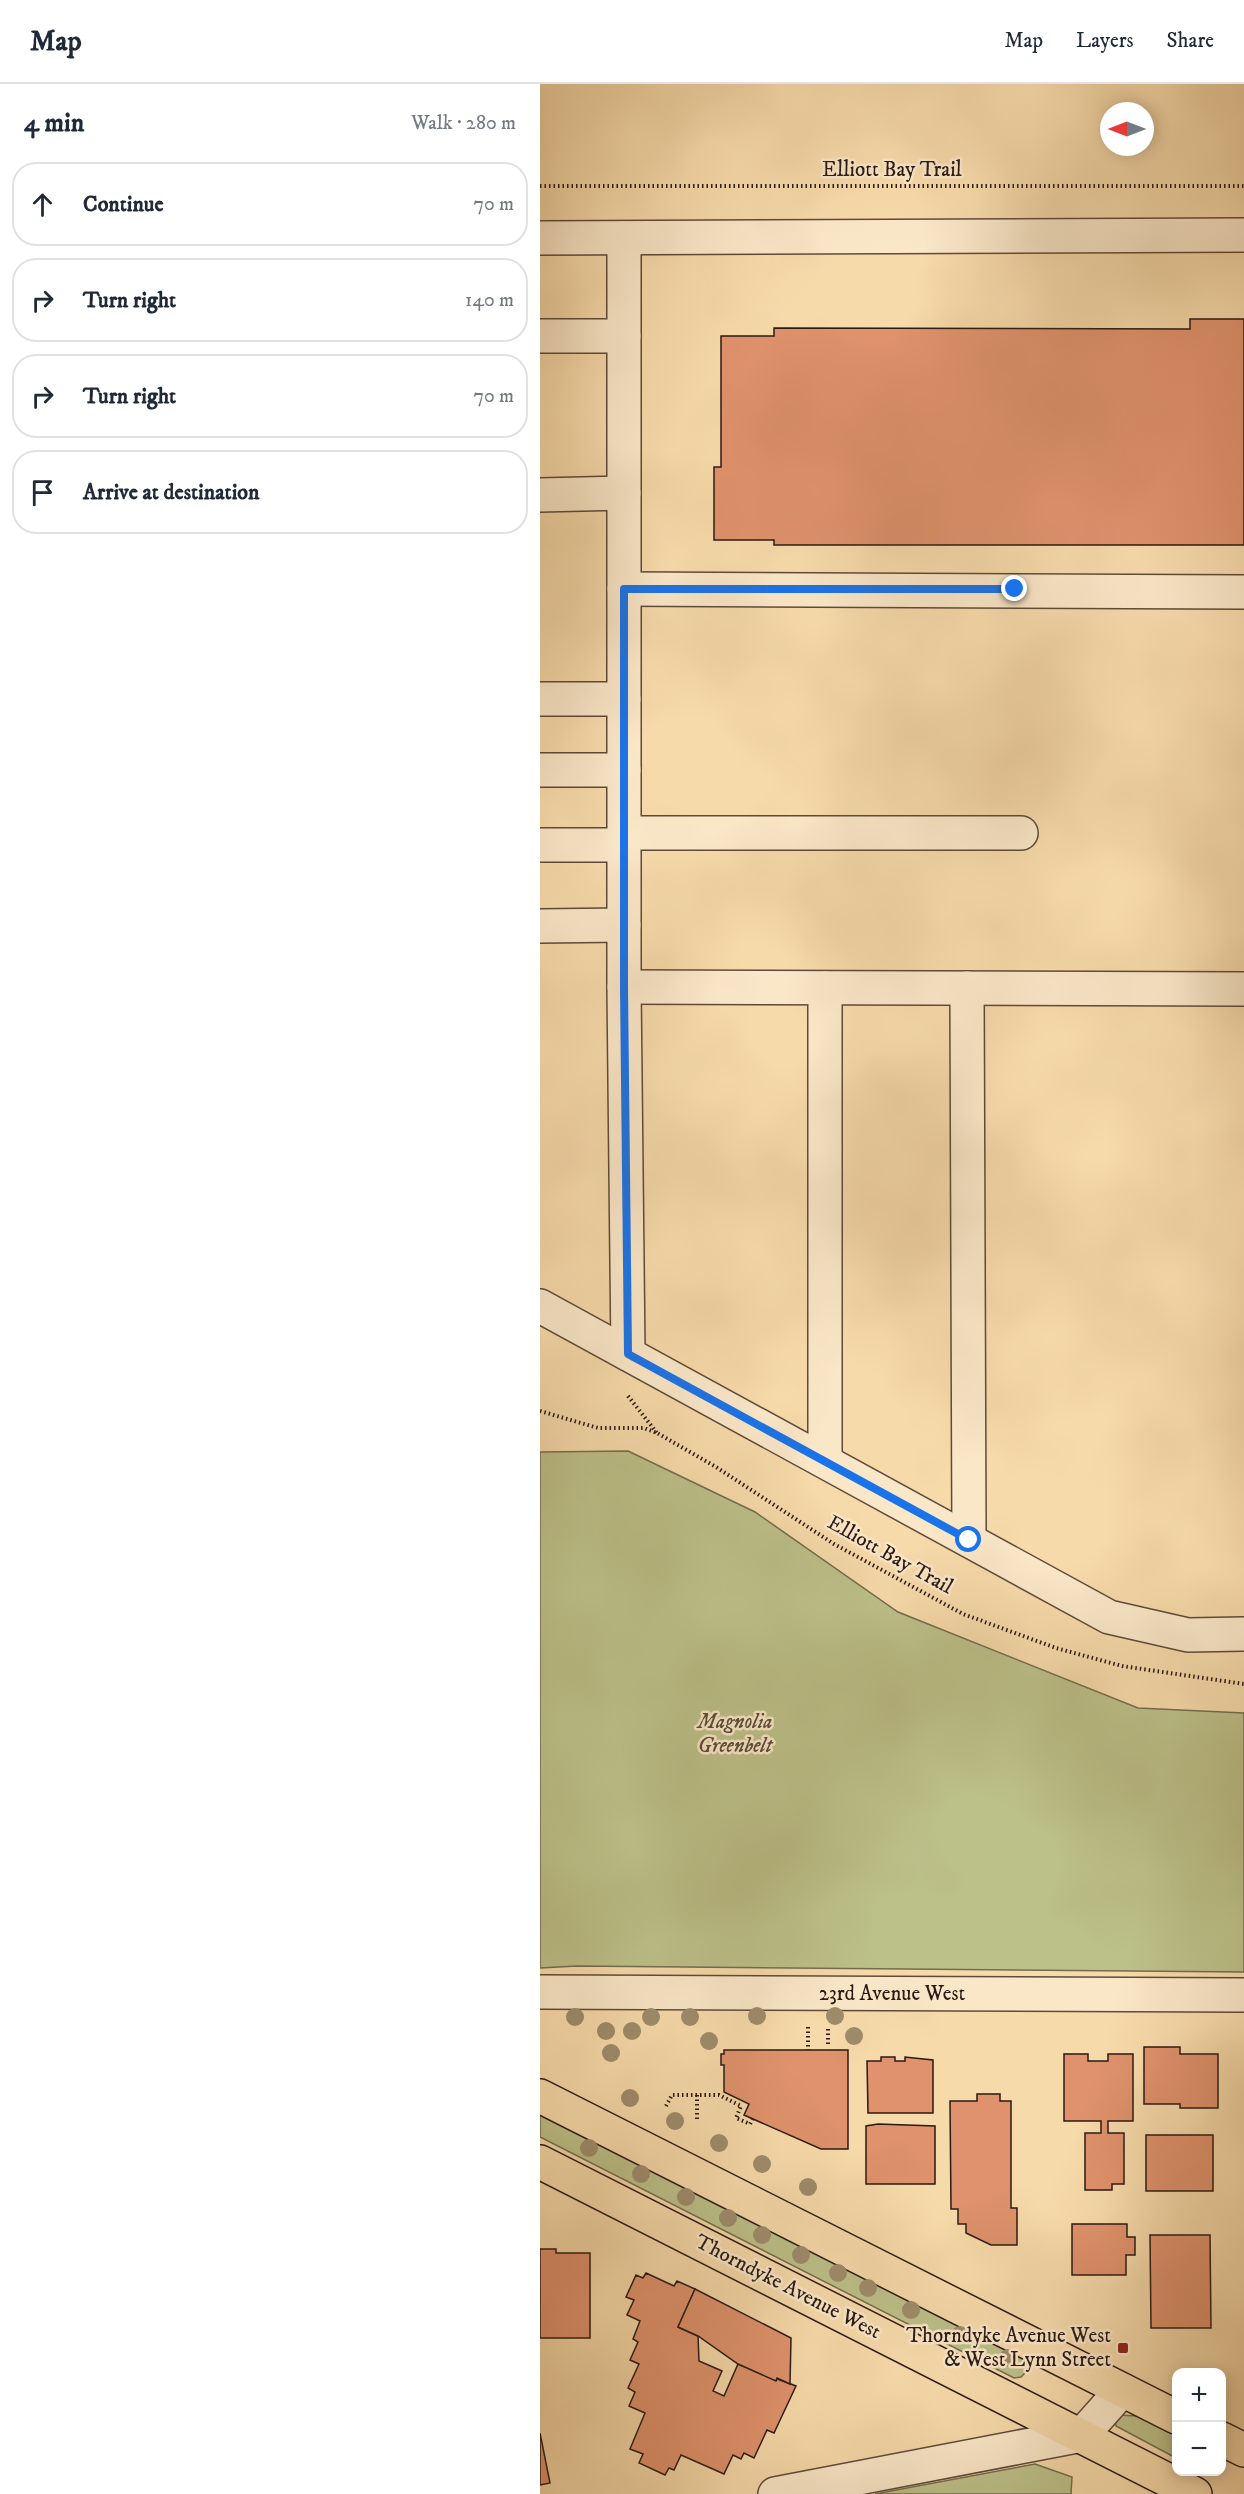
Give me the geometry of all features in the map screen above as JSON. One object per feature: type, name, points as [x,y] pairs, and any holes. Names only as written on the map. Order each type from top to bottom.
[{"type":"main road","points":[[540,2096],[1172,2415]]},
{"type":"main road","name":"Thorndyke Avenue West","points":[[540,2162],[1195,2494]]},
{"type":"main road","points":[[1226,2441],[1244,2450]]},
{"type":"street","points":[[540,238],[1244,235]]},
{"type":"street","points":[[624,238],[624,987],[628,1354]]},
{"type":"street","points":[[540,336],[624,336]]},
{"type":"street","points":[[540,495],[624,493]]},
{"type":"street","points":[[624,589],[1244,592]]},
{"type":"street","points":[[540,699],[624,699]]},
{"type":"street","points":[[540,770],[624,770]]},
{"type":"street","points":[[540,845],[624,839],[1022,834]]},
{"type":"street","points":[[540,926],[624,925]]},
{"type":"street","points":[[624,987],[1244,989]]},
{"type":"street","points":[[825,988],[825,1461]]},
{"type":"street","points":[[967,988],[969,1540]]},
{"type":"street","points":[[540,1306],[1109,1617],[1188,1635],[1244,1634]]},
{"type":"street","name":"23rd Avenue West","points":[[540,1992],[1244,1995]]},
{"type":"street","points":[[775,2494],[1082,2435],[1122,2390]]},
{"type":"path","name":"Elliott Bay Trail","points":[[540,186],[1244,186]]},
{"type":"path","name":"Elliott Bay Trail","points":[[540,1411],[598,1428],[644,1428],[657,1433],[716,1467],[834,1544],[963,1614],[1056,1648],[1122,1666],[1244,1684]]},
{"type":"path","points":[[808,2025],[808,2050]]},
{"type":"path","points":[[828,2025],[828,2046]]},
{"type":"path","points":[[666,2106],[672,2095],[719,2095],[741,2106],[736,2118],[750,2124],[753,2118]]},
{"type":"path","points":[[697,2095],[697,2122]]},
{"type":"green space","name":"Magnolia Greenbelt","points":[[628,1451],[755,1512],[898,1612],[1138,1708],[1244,1713],[1244,1972],[577,1966],[540,1968],[540,1452]]},
{"type":"green space","points":[[540,2111],[1026,2354],[1028,2370],[1021,2377],[1014,2378],[540,2137]]},
{"type":"green space","points":[[1120,2415],[1152,2417],[1172,2429],[1172,2456],[1116,2426],[1115,2419]]},
{"type":"green space","points":[[1035,2464],[1072,2477],[1071,2494],[875,2494]]},
{"type":"building","points":[[1190,319],[1244,319],[1244,545],[774,545],[774,540],[714,540],[714,467],[721,467],[721,336],[774,336],[774,328],[1190,329]]},
{"type":"building","points":[[1144,2047],[1180,2047],[1180,2054],[1218,2054],[1218,2108],[1180,2108],[1180,2104],[1144,2104]]},
{"type":"building","points":[[724,2050],[848,2050],[848,2149],[821,2149],[744,2115],[749,2104],[724,2092],[724,2065],[721,2065],[721,2054],[724,2054]]},
{"type":"building","points":[[1064,2054],[1088,2054],[1088,2061],[1108,2061],[1108,2054],[1133,2054],[1133,2121],[1108,2121],[1108,2133],[1124,2133],[1124,2184],[1112,2184],[1112,2190],[1085,2190],[1085,2133],[1101,2133],[1101,2121],[1064,2121]]},
{"type":"building","points":[[881,2057],[895,2057],[895,2061],[905,2061],[905,2057],[933,2060],[933,2113],[868,2113],[867,2061],[881,2061]]},
{"type":"building","points":[[977,2094],[1000,2094],[1000,2101],[1011,2101],[1011,2208],[1017,2208],[1017,2245],[991,2245],[966,2233],[966,2224],[958,2224],[958,2209],[951,2209],[950,2101],[977,2101]]},
{"type":"building","points":[[878,2124],[935,2126],[935,2184],[866,2184],[866,2126]]},
{"type":"building","points":[[1146,2135],[1213,2135],[1213,2191],[1146,2191]]},
{"type":"building","points":[[1072,2224],[1127,2224],[1127,2237],[1135,2237],[1135,2255],[1126,2255],[1126,2275],[1072,2275]]},
{"type":"building","points":[[1150,2235],[1210,2235],[1211,2328],[1151,2328]]},
{"type":"building","points":[[540,2249],[556,2249],[556,2253],[590,2253],[590,2338],[540,2338]]},
{"type":"building","points":[[646,2273],[674,2286],[677,2281],[695,2289],[678,2327],[698,2336],[699,2361],[722,2371],[713,2391],[724,2396],[738,2364],[796,2386],[774,2433],[767,2430],[754,2458],[744,2453],[741,2459],[733,2455],[724,2474],[681,2455],[674,2470],[669,2468],[665,2475],[639,2463],[643,2454],[630,2449],[645,2413],[629,2406],[635,2392],[628,2388],[639,2364],[630,2360],[638,2342],[633,2339],[640,2321],[627,2315],[634,2300],[626,2297],[636,2275],[643,2278]]},
{"type":"building","points":[[695,2289],[791,2338],[790,2384],[777,2378],[776,2381],[738,2364],[698,2336],[678,2327]]},
{"type":"building","points":[[540,2433],[550,2483],[540,2485]]},
{"type":"place","name":"Thorndyke Avenue West & West Lynn Street","points":[[1123,2348]]},
{"type":"route","points":[[969,1540],[628,1354],[624,987],[624,589],[1015,589]]}]
